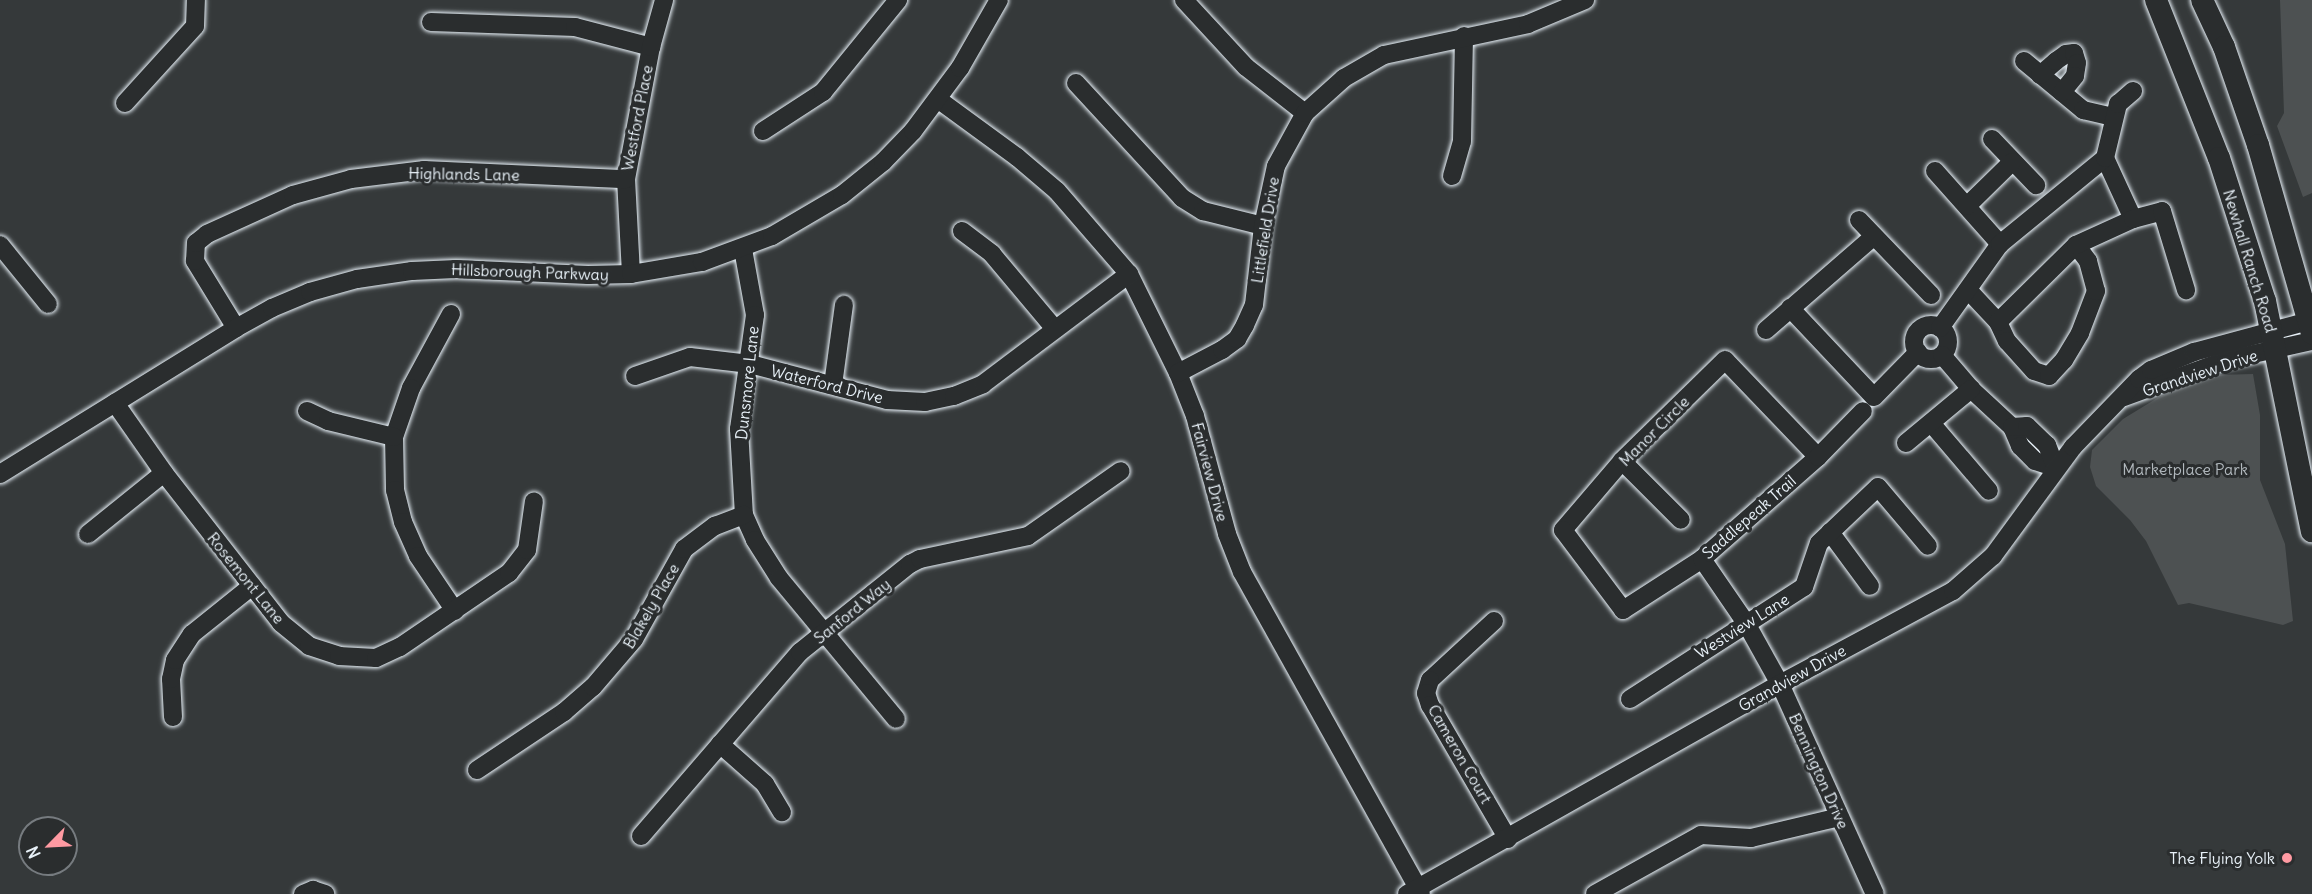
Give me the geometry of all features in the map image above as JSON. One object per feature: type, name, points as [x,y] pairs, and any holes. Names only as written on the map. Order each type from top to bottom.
[{"type":"main road","name":"Newhall Ranch Road","points":[[2156,0],[2219,158],[2274,340],[2312,531]]},
{"type":"main road","points":[[2202,0],[2224,47],[2255,136],[2311,332]]},
{"type":"street","points":[[124,103],[195,26],[196,0]]},
{"type":"street","name":"Westford Place","points":[[631,274],[626,180],[651,47],[664,0]]},
{"type":"street","points":[[763,131],[823,92],[898,0]]},
{"type":"street","name":"Hillsborough Parkway","points":[[0,474],[236,328],[272,308],[310,292],[357,279],[412,271],[456,269],[588,275],[631,274],[667,270],[743,249],[809,217],[842,195],[883,162],[939,100],[999,0]]},
{"type":"street","points":[[1184,0],[1246,67],[1305,114]]},
{"type":"street","name":"Littlefield Drive","points":[[1178,372],[1222,350],[1237,339],[1254,305],[1263,226],[1276,166],[1305,114],[1344,78],[1384,55],[1528,24],[1585,0]]},
{"type":"street","points":[[431,22],[575,27],[651,47]]},
{"type":"street","points":[[1452,176],[1462,141],[1464,36]]},
{"type":"street","points":[[2040,75],[2056,61],[2074,53],[2077,63],[2075,76],[2062,92]]},
{"type":"street","points":[[2024,61],[2083,110],[2114,117]]},
{"type":"street","points":[[1076,82],[1182,198],[1203,211],[1263,226]]},
{"type":"street","points":[[2133,91],[2118,104],[2105,158],[2133,219]]},
{"type":"street","name":"Fairview Drive","points":[[939,100],[1017,157],[1057,191],[1129,274],[1178,372],[1195,416],[1227,534],[1242,572],[1415,892]]},
{"type":"street","points":[[1992,139],[2036,185]]},
{"type":"street","points":[[1941,328],[2000,244],[2105,158]]},
{"type":"street","points":[[1966,206],[2012,162]]},
{"type":"street","name":"Highlands Lane","points":[[236,328],[195,261],[196,243],[207,234],[293,195],[351,179],[424,170],[626,180]]},
{"type":"street","points":[[1935,171],[2000,244]]},
{"type":"street","points":[[1998,322],[2076,245],[2133,219],[2162,211],[2186,290]]},
{"type":"street","points":[[1859,220],[1931,295]]},
{"type":"street","points":[[962,231],[992,254],[1055,329]]},
{"type":"street","points":[[1766,330],[1874,236]]},
{"type":"street","points":[[0,245],[48,304]]},
{"type":"street","points":[[1969,291],[1998,322],[2007,341],[2034,371],[2049,376],[2064,360],[2080,333],[2096,291],[2088,261],[2076,245]]},
{"type":"street","name":"Dunsmore Lane","points":[[743,249],[755,315],[750,364],[739,429],[744,515],[755,540],[779,578],[896,719]]},
{"type":"street","name":"Waterford Drive","points":[[635,376],[690,357],[750,364],[887,400],[925,402],[954,396],[983,384],[1129,274]]},
{"type":"street","points":[[833,385],[844,305]]},
{"type":"street","points":[[1790,308],[1830,354],[1868,404]]},
{"type":"street","points":[[450,314],[411,388],[394,437],[395,490],[403,522],[418,556],[455,611]]},
{"type":"street","points":[[1930,325],[1941,328],[1947,341],[1942,354],[1927,358],[1917,352],[1915,337],[1920,328],[1930,325]]},
{"type":"street","name":"Grandview Drive","points":[[1415,892],[1780,684],[1953,591],[1993,556],[2025,516],[2056,468],[2091,427],[2123,398],[2139,379],[2163,364],[2194,352],[2311,332]]},
{"type":"street","name":"Saddlepeak Trail","points":[[1623,610],[1702,559],[1818,457],[1917,352]]},
{"type":"street","points":[[1942,354],[1971,390],[2012,427],[2027,426],[2047,445],[2056,468]]},
{"type":"street","name":"Manor Circle","points":[[1623,610],[1563,530],[1622,461],[1725,360],[1818,457]]},
{"type":"street","points":[[1906,442],[1971,390]]},
{"type":"street","name":"Rosemont Lane","points":[[115,403],[164,473],[281,623],[309,646],[339,656],[376,658],[400,647],[509,573],[527,550],[534,501]]},
{"type":"street","points":[[307,411],[328,421],[394,437]]},
{"type":"street","points":[[1931,423],[1989,491]]},
{"type":"street","points":[[1622,461],[1681,520]]},
{"type":"street","name":"Sanford Way","points":[[641,836],[800,652],[910,564],[920,559],[1028,536],[1121,471]]},
{"type":"street","points":[[87,534],[164,473]]},
{"type":"street","name":"Westview Lane","points":[[1630,699],[1804,588],[1819,543],[1878,488],[1928,546]]},
{"type":"street","name":"Blakely Place","points":[[477,771],[564,712],[593,687],[634,639],[684,549],[715,526],[744,515]]},
{"type":"street","points":[[1830,532],[1870,586]]},
{"type":"street","name":"Bennington Drive","points":[[1702,559],[1746,623],[1780,684],[1875,894]]},
{"type":"street","points":[[173,717],[171,679],[175,660],[192,634],[252,586]]},
{"type":"street","name":"Cameron Court","points":[[1494,621],[1430,680],[1426,693],[1430,705],[1508,839]]},
{"type":"street","points":[[720,744],[765,784],[782,812]]},
{"type":"street","points":[[1595,894],[1701,835],[1751,838],[1839,818]]},
{"type":"street","points":[[303,894],[313,890],[325,894]]},
{"type":"green space","points":[[2280,0],[2312,0],[2312,193],[2303,197],[2277,126],[2284,113]]},
{"type":"green space","name":"Marketplace Park","points":[[2253,374],[2260,415],[2260,480],[2285,544],[2293,621],[2283,625],[2189,603],[2178,605],[2146,541],[2130,520],[2096,486],[2090,467],[2092,450],[2123,419],[2159,397],[2217,375]]},
{"type":"place","name":"The Flying Yolk","points":[[2287,858]]}]
